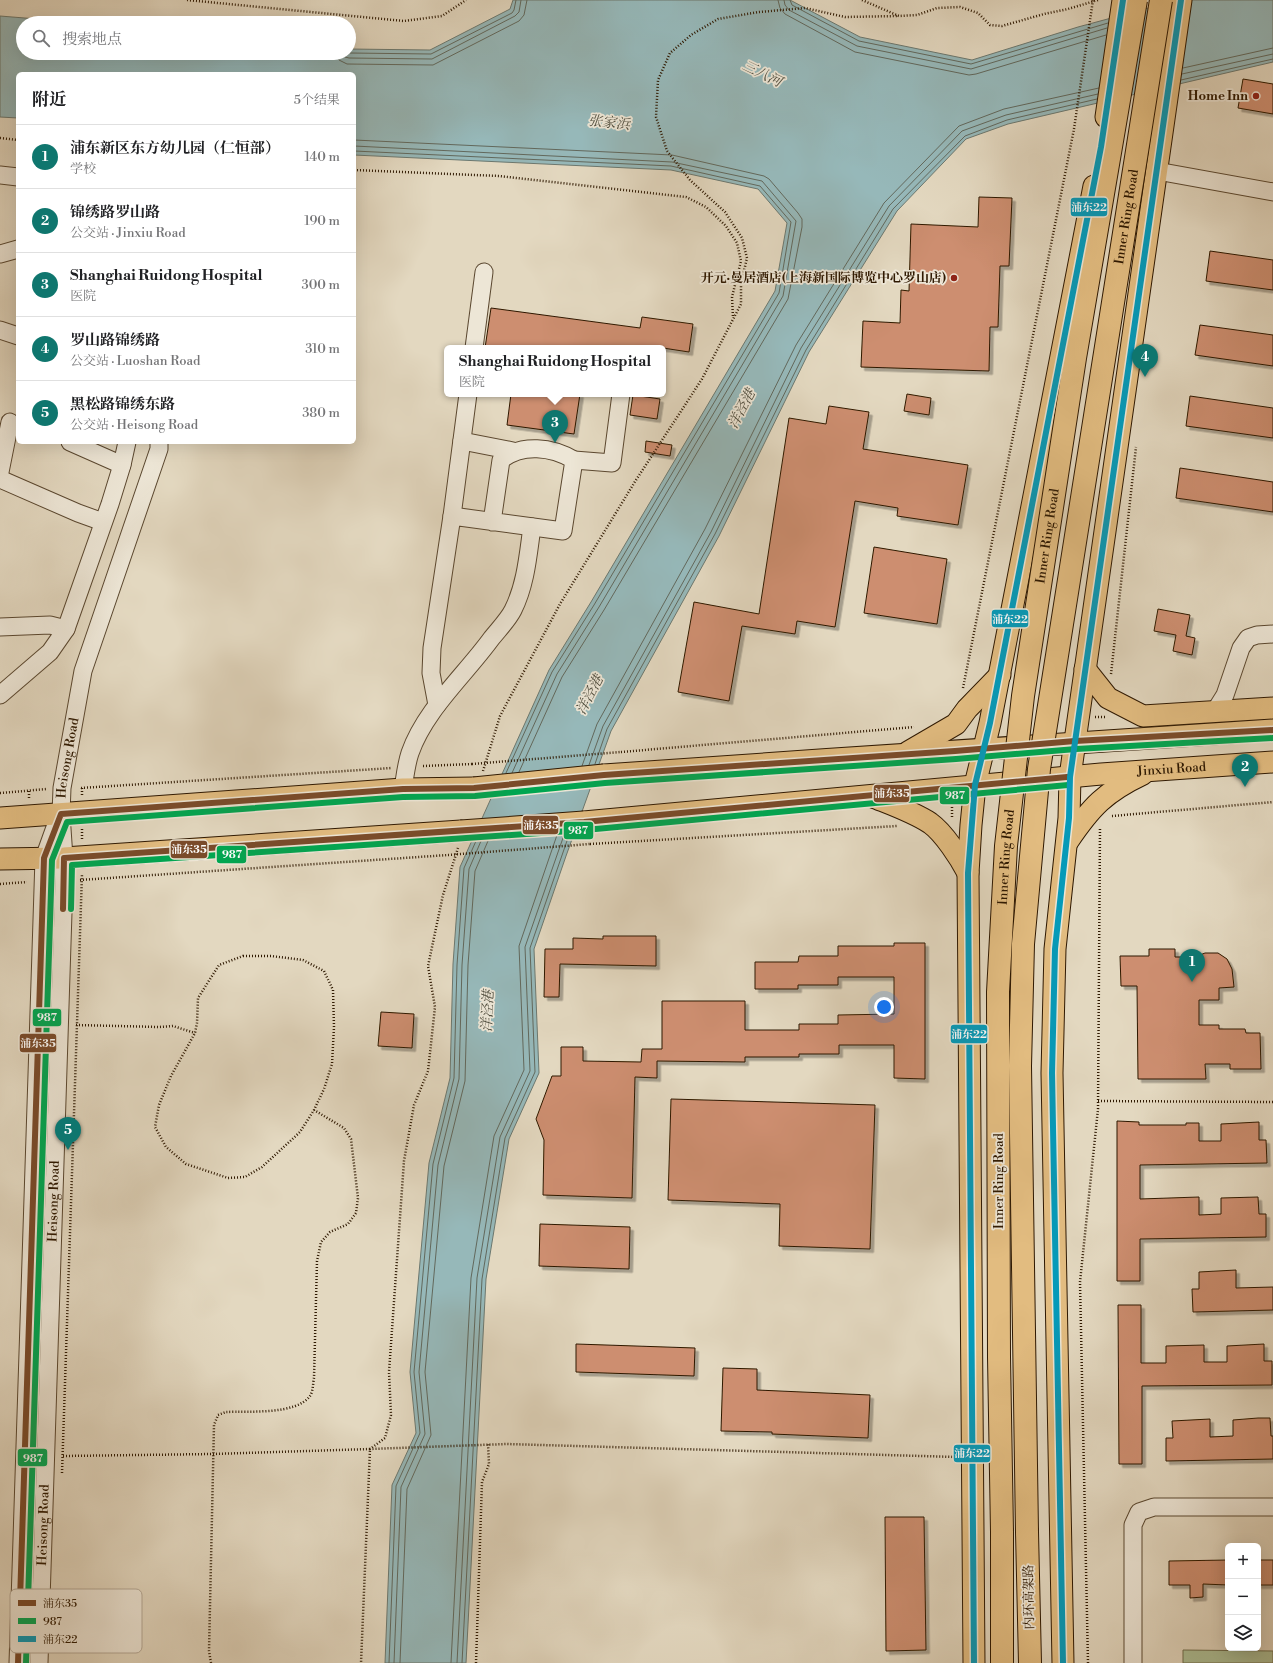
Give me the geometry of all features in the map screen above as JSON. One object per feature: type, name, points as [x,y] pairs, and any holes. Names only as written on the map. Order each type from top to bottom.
[{"type":"highway","name":"Inner Ring Road","points":[[1002,1532],[999,1357],[998,992],[1006,846],[1022,696],[1074,366],[1136,0]]},
{"type":"highway","name":"Inner Ring Road","points":[[1027,1532],[1020,1066],[1023,944],[1039,769],[1161,0]]},
{"type":"highway","name":"内环高架路","points":[[1002,1532],[1002,1663]]},
{"type":"highway","name":"内环高架路","points":[[1027,1532],[1030,1663]]},
{"type":"main road","points":[[974,1663],[968,873],[971,824],[975,785],[1000,675],[1101,147],[1122,0]]},
{"type":"main road","points":[[1063,1663],[1052,1073],[1055,949],[1069,818],[1070,777],[1182,0]]},
{"type":"main road","points":[[1085,669],[1108,698],[1143,716],[1273,708]]},
{"type":"main road","points":[[905,754],[956,724],[967,709],[1000,675]]},
{"type":"main road","points":[[0,818],[403,789],[478,782],[604,775],[1075,741],[1273,730]]},
{"type":"main road","name":"Jinxiu Road","points":[[0,859],[54,858],[460,837],[584,822],[975,785],[1150,770],[1273,762]]},
{"type":"main road","points":[[1066,844],[1084,817],[1100,799],[1122,784],[1150,770]]},
{"type":"main road","points":[[869,796],[910,812],[932,824],[958,853],[968,873]]},
{"type":"street","points":[[1157,171],[1273,192]]},
{"type":"street","points":[[0,175],[16,177]]},
{"type":"street","points":[[0,248],[16,249]]},
{"type":"street","points":[[0,254],[16,250]]},
{"type":"street","points":[[474,345],[484,272]]},
{"type":"street","points":[[0,330],[16,335]]},
{"type":"street","points":[[437,705],[431,673],[432,648],[452,516],[468,397]]},
{"type":"street","points":[[462,441],[504,453],[535,449],[558,452],[574,460],[612,463],[621,397]]},
{"type":"street","points":[[0,472],[9,422]]},
{"type":"street","points":[[75,444],[122,465]]},
{"type":"street","points":[[0,695],[50,652],[66,629],[122,465],[127,444]]},
{"type":"street","name":"Heisong Road","points":[[41,1589],[64,881],[54,858],[62,788],[83,671],[156,456],[159,444]]},
{"type":"street","points":[[492,522],[504,453]]},
{"type":"street","points":[[452,516],[563,531],[574,460]]},
{"type":"street","points":[[0,479],[78,513],[103,522]]},
{"type":"street","points":[[403,789],[406,767],[416,740],[437,705],[476,659],[512,612],[521,593],[525,576],[532,527]]},
{"type":"street","points":[[0,627],[50,625],[66,629]]},
{"type":"street","points":[[1216,711],[1225,695],[1241,648],[1248,638],[1257,635],[1273,634]]},
{"type":"street","points":[[20,1589],[43,882],[54,858]]},
{"type":"street","points":[[1132,1663],[1133,1526],[1139,1512],[1154,1507],[1273,1507]]},
{"type":"street","points":[[18,1653],[18,1663]]},
{"type":"street","name":"Heisong Road","points":[[39,1653],[39,1663]]},
{"type":"path","points":[[187,0],[352,16]]},
{"type":"path","points":[[356,16],[404,21],[442,16],[466,0]]},
{"type":"path","points":[[862,0],[899,16]]},
{"type":"path","points":[[962,692],[1074,129],[1093,0]]},
{"type":"path","points":[[478,782],[500,716],[560,604],[636,480],[702,379],[741,304],[741,284],[747,258],[742,238],[725,212],[690,180],[667,150],[656,118],[658,80],[670,53],[691,35],[718,19],[759,12],[805,8],[845,16],[899,16],[917,15],[937,8],[960,6],[978,13],[990,25],[1002,26],[1044,14],[1068,10],[1098,0]]},
{"type":"path","points":[[0,138],[16,140]]},
{"type":"path","points":[[356,170],[499,176],[686,197],[706,207],[726,226],[737,243],[741,260],[732,297],[733,318]]},
{"type":"path","points":[[1102,740],[1105,717]]},
{"type":"path","points":[[0,793],[472,764],[917,727]]},
{"type":"path","points":[[1088,1663],[1080,1282],[1098,1102],[1100,799]]},
{"type":"path","points":[[370,1449],[386,1438],[392,1415],[389,1372],[404,1161],[414,1105],[428,1071],[430,1057],[436,1007],[428,966],[443,896],[460,837]]},
{"type":"path","points":[[64,881],[590,844]]},
{"type":"path","points":[[0,884],[43,882]]},
{"type":"path","points":[[243,956],[271,956],[303,960],[324,971],[333,990],[334,1027],[332,1064],[324,1089],[314,1110],[300,1132],[262,1168],[245,1177],[228,1178],[186,1164],[166,1147],[155,1127],[158,1105],[171,1076],[195,1033],[198,998],[220,965],[243,956]]},
{"type":"path","points":[[59,1025],[173,1026],[195,1033]]},
{"type":"path","points":[[1098,1102],[1273,1102]]},
{"type":"path","points":[[211,1663],[209,1651],[214,1425],[218,1415],[226,1412],[289,1409],[300,1405],[311,1395],[314,1378],[317,1261],[321,1242],[330,1232],[348,1224],[356,1213],[358,1198],[350,1139],[344,1128],[314,1110]]},
{"type":"path","points":[[476,1663],[482,1482],[489,1464],[488,1444]]},
{"type":"path","points":[[63,1456],[213,1454],[508,1444],[958,1457]]},
{"type":"path","points":[[361,1663],[370,1449]]},
{"type":"green space","points":[[1183,1650],[1273,1651],[1273,1663],[1183,1663]]},
{"type":"water","points":[[513,0],[790,0],[860,37],[972,60],[1078,27],[1178,0],[1273,0],[1273,62],[1008,124],[966,139],[897,211],[809,352],[719,536],[611,731],[534,949],[539,1073],[509,1139],[486,1279],[466,1663],[385,1663],[392,1485],[416,1433],[410,1372],[429,1163],[450,1078],[453,964],[460,867],[549,670],[591,602],[775,291],[787,223],[758,189],[671,170],[356,155],[356,72],[16,72],[16,118],[0,117],[0,16],[16,17],[16,60],[356,60],[356,49],[430,50],[510,9]]},
{"type":"building","name":"Home Inn","points":[[1243,79],[1273,84],[1273,114],[1238,108]]},
{"type":"building","name":"开元·曼居酒店(上海新国际博览中心罗山店)","points":[[979,197],[1012,198],[1009,266],[1000,266],[998,327],[990,327],[989,371],[861,367],[863,321],[900,323],[901,290],[909,291],[911,224],[978,227]]},
{"type":"building","points":[[1210,251],[1273,260],[1273,290],[1206,281]]},
{"type":"building","points":[[491,308],[640,328],[642,317],[693,324],[689,352],[666,348],[666,345],[485,345]]},
{"type":"building","points":[[1200,325],[1273,335],[1273,366],[1195,355]]},
{"type":"building","points":[[907,394],[931,398],[929,415],[904,411]]},
{"type":"building","points":[[1190,396],[1273,408],[1273,438],[1186,426]]},
{"type":"building","points":[[511,397],[580,397],[574,434],[507,425]]},
{"type":"building","points":[[633,397],[660,399],[657,419],[630,415]]},
{"type":"building","points":[[829,406],[869,412],[863,449],[968,465],[958,525],[897,516],[898,508],[855,501],[835,627],[797,621],[795,634],[742,626],[729,701],[678,692],[694,602],[759,614],[789,418],[826,424]]},
{"type":"building","points":[[646,441],[672,445],[670,456],[645,452]]},
{"type":"building","points":[[1180,468],[1273,482],[1273,512],[1176,498]]},
{"type":"building","points":[[874,547],[947,559],[937,624],[864,613]]},
{"type":"building","points":[[1158,609],[1190,615],[1186,636],[1195,638],[1192,655],[1173,651],[1176,635],[1154,631]]},
{"type":"building","points":[[603,936],[656,936],[656,966],[560,964],[559,997],[544,997],[545,949],[573,949],[573,938],[603,939]]},
{"type":"building","points":[[894,943],[925,943],[925,1079],[894,1078],[894,1045],[839,1045],[839,1054],[799,1054],[799,1057],[745,1057],[745,1062],[657,1061],[657,1078],[635,1077],[632,1198],[543,1195],[544,1140],[536,1119],[552,1076],[561,1076],[561,1047],[583,1047],[583,1061],[641,1062],[642,1049],[662,1049],[662,1001],[745,1001],[745,1030],[799,1030],[799,1024],[838,1024],[838,1015],[894,1014],[894,977],[838,977],[838,985],[798,985],[798,989],[755,989],[755,962],[798,962],[799,956],[838,956],[838,946],[894,946]]},
{"type":"building","points":[[1149,949],[1175,949],[1175,957],[1195,957],[1205,953],[1218,953],[1227,959],[1232,969],[1234,987],[1219,988],[1219,1000],[1199,1000],[1199,1025],[1219,1025],[1219,1029],[1245,1029],[1246,1033],[1260,1033],[1261,1069],[1230,1069],[1230,1064],[1205,1064],[1206,1079],[1138,1079],[1137,986],[1121,986],[1120,956],[1149,956]]},
{"type":"building","points":[[381,1012],[414,1014],[412,1048],[378,1046]]},
{"type":"building","points":[[671,1099],[875,1105],[870,1249],[779,1246],[780,1204],[668,1200]]},
{"type":"building","points":[[1117,1121],[1139,1122],[1139,1125],[1186,1125],[1186,1123],[1199,1123],[1199,1141],[1221,1141],[1221,1124],[1259,1122],[1259,1140],[1266,1140],[1267,1163],[1140,1165],[1140,1199],[1199,1197],[1199,1215],[1221,1214],[1221,1198],[1258,1197],[1259,1214],[1266,1214],[1266,1237],[1140,1239],[1140,1281],[1117,1281]]},
{"type":"building","points":[[540,1224],[630,1227],[629,1269],[539,1266]]},
{"type":"building","points":[[1236,1270],[1236,1288],[1273,1287],[1273,1310],[1193,1312],[1192,1289],[1199,1289],[1199,1272]]},
{"type":"building","points":[[1118,1305],[1141,1305],[1141,1363],[1166,1363],[1166,1346],[1204,1345],[1204,1362],[1227,1362],[1227,1346],[1264,1344],[1264,1361],[1272,1361],[1272,1385],[1142,1386],[1142,1464],[1119,1464]]},
{"type":"building","points":[[576,1344],[695,1348],[694,1376],[576,1372]]},
{"type":"building","points":[[723,1368],[757,1369],[757,1390],[870,1395],[868,1438],[772,1434],[772,1432],[721,1431]]},
{"type":"building","points":[[1270,1418],[1271,1436],[1273,1436],[1273,1459],[1166,1461],[1166,1438],[1173,1438],[1172,1421],[1210,1419],[1210,1437],[1233,1436],[1233,1420]]},
{"type":"building","points":[[885,1517],[924,1517],[926,1650],[886,1651]]},
{"type":"building","points":[[1225,1560],[1225,1585],[1203,1584],[1203,1597],[1190,1598],[1190,1585],[1169,1585],[1169,1561]]},
{"type":"building","points":[[1261,1560],[1273,1560],[1273,1585],[1261,1585]]},
{"type":"transit line","name":"浦东22","points":[[974,1663],[968,873],[975,785],[990,723],[1101,147],[1123,0]]},
{"type":"transit line","name":"浦东22","points":[[1063,1663],[1052,1073],[1055,949],[1069,818],[1070,777],[1181,0]]},
{"type":"transit line","name":"浦东35","points":[[20,1589],[44,858],[61,814],[403,789],[474,788],[604,775],[955,751],[1075,741],[1273,730]]},
{"type":"transit line","name":"987","points":[[28,1589],[52,860],[67,822],[403,797],[475,796],[605,783],[956,759],[1076,749],[1273,738]]},
{"type":"transit line","name":"浦东35","points":[[63,909],[64,858],[584,822],[1067,777]]},
{"type":"transit line","name":"987","points":[[71,909],[72,865],[585,830],[1068,785]]},
{"type":"transit line","name":"浦东35","points":[[18,1653],[18,1663]]},
{"type":"transit line","name":"987","points":[[26,1653],[26,1663]]},
{"type":"place","name":"Home Inn","points":[[1256,96]]},
{"type":"place","name":"开元·曼居酒店(上海新国际博览中心罗山店)","points":[[954,278]]},
{"type":"place","name":"罗山路锦绣路","points":[[1145,377]]},
{"type":"place","name":"Shanghai Ruidong Hospital","points":[[555,443]]},
{"type":"place","name":"锦绣路罗山路","points":[[1245,787]]},
{"type":"place","name":"浦东新区东方幼儿园（仁恒部）","points":[[1192,982]]},
{"type":"place","name":"黑松路锦绣东路","points":[[68,1150]]},
{"type":"water label","name":"三八河","points":[[762,74]]},
{"type":"water label","name":"张家浜","points":[[609,123]]},
{"type":"water label","name":"洋泾港","points":[[742,409]]},
{"type":"water label","name":"洋泾港","points":[[590,695]]},
{"type":"water label","name":"洋泾港","points":[[488,1011]]}]
